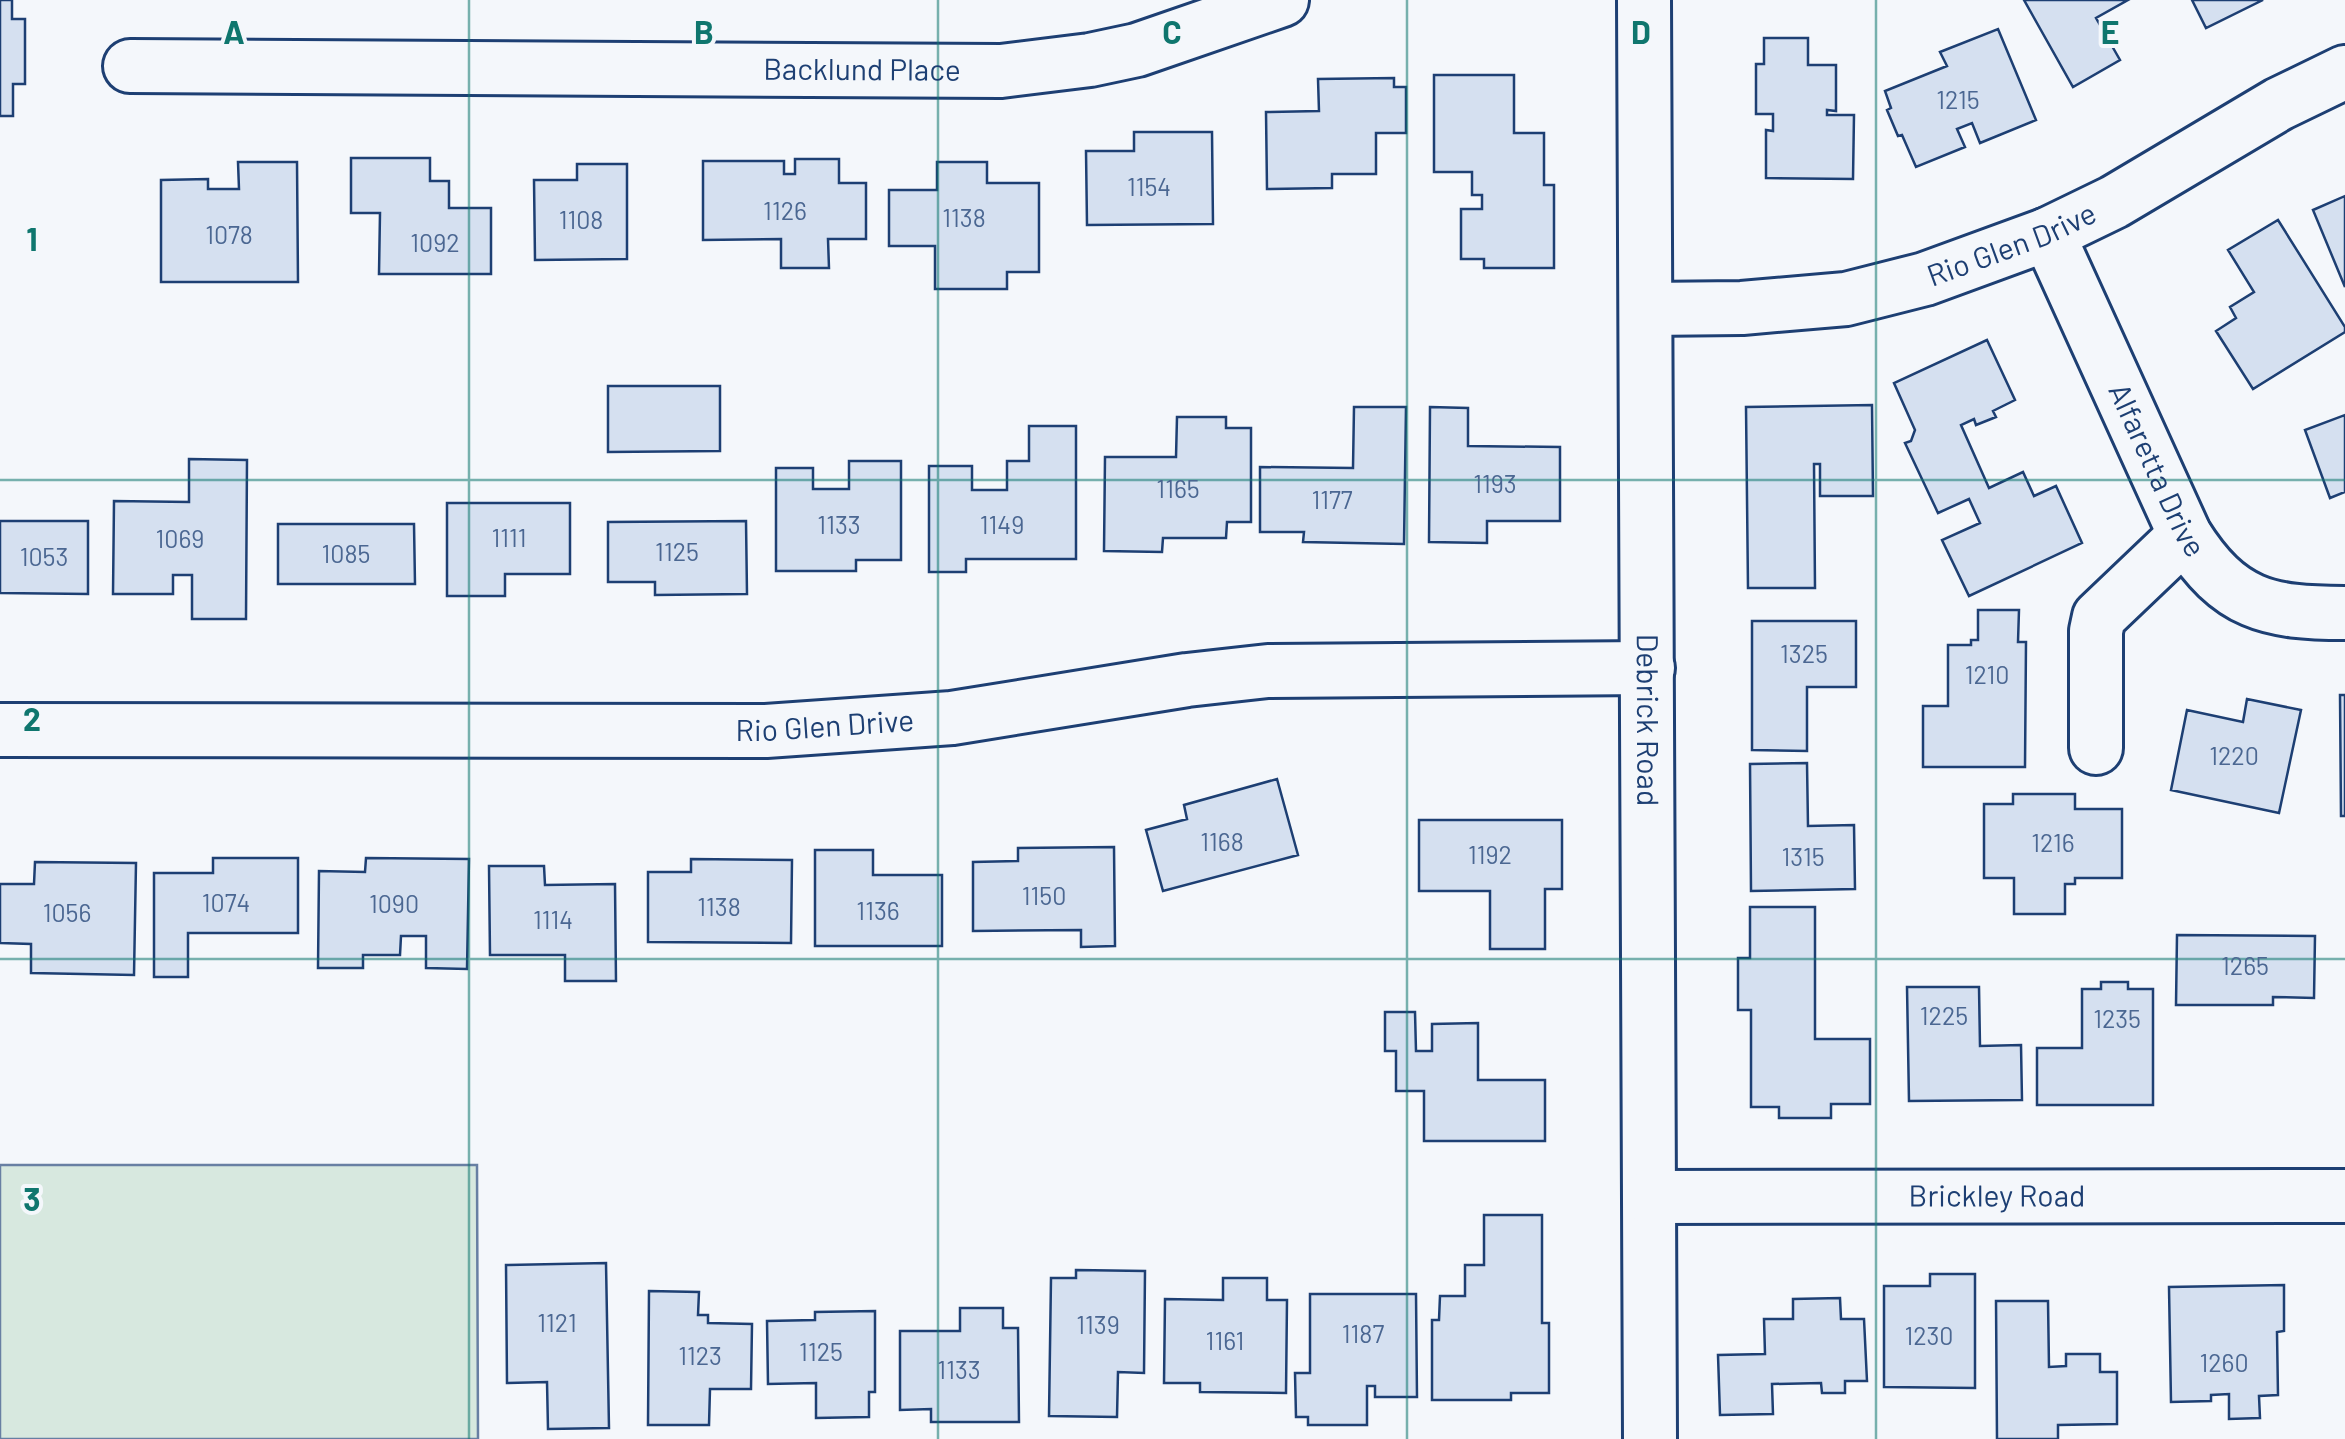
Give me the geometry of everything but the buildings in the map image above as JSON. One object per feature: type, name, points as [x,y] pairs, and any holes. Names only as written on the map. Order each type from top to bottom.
[{"type":"street","name":"Backlund Place","points":[[130,66],[1001,71],[1137,50],[1282,0]]},
{"type":"street","name":"Debrick Road","points":[[1644,0],[1650,1439]]},
{"type":"street","name":"Rio Glen Drive","points":[[1646,309],[1742,308],[1846,299],[1925,278],[2048,234],[2114,202],[2279,104],[2345,72]]},
{"type":"street","name":"Alfaretta Drive","points":[[2048,234],[2185,536],[2221,580],[2253,601],[2284,611],[2345,613]]},
{"type":"street","points":[[2096,748],[2098,617],[2185,536]]},
{"type":"street","name":"Rio Glen Drive","points":[[0,730],[766,731],[952,718],[1268,671],[1648,668]]},
{"type":"street","name":"Brickley Road","points":[[1650,1197],[2345,1196]]},
{"type":"shaded area","points":[[0,1165],[477,1165],[478,1439],[0,1439]]}]
